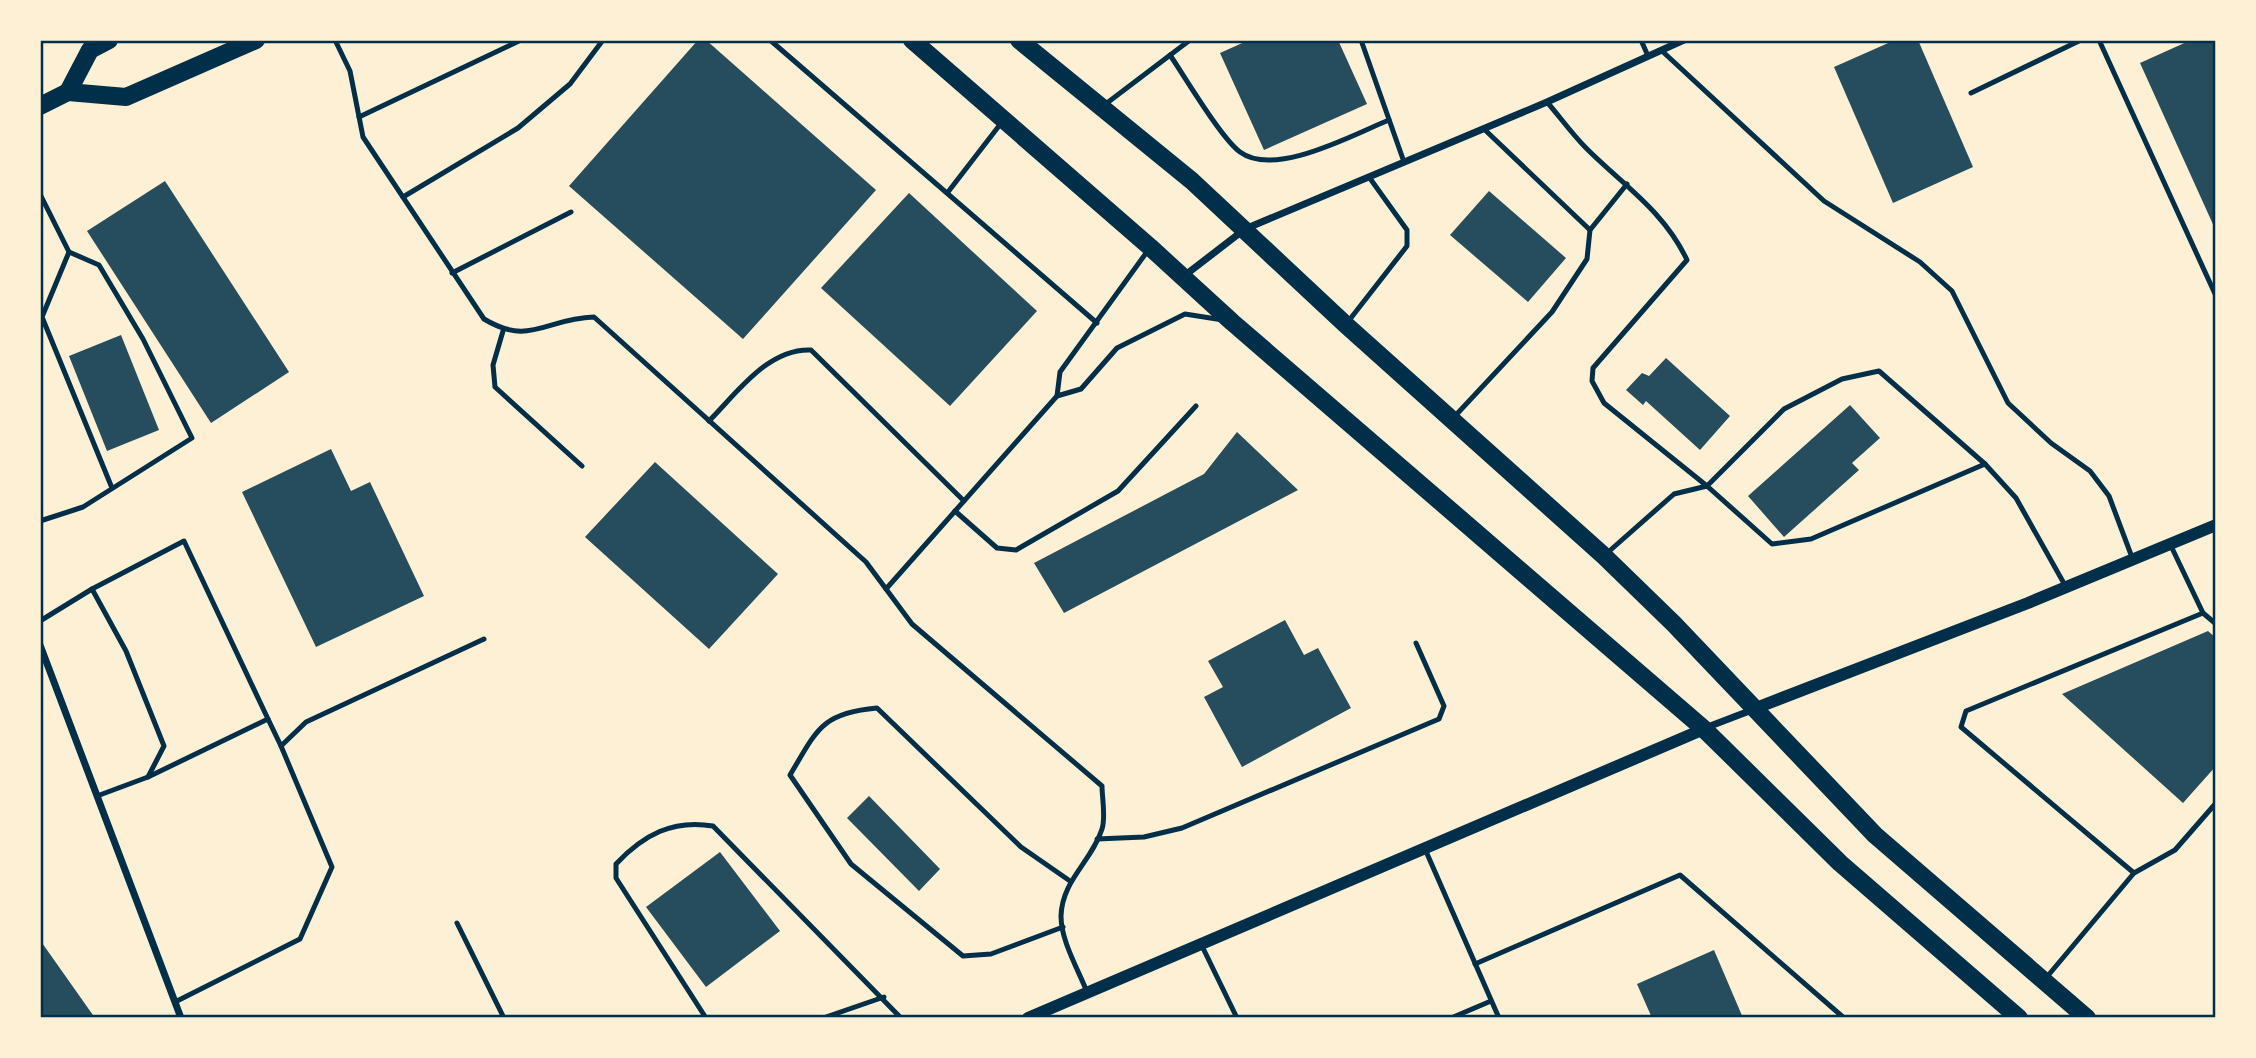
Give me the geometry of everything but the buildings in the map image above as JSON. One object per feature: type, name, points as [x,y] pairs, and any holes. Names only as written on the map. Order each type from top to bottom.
[{"type":"main road","points":[[68,92],[90,50],[109,40]]},
{"type":"main road","points":[[40,107],[68,92],[126,97],[256,40]]},
{"type":"main road","points":[[912,40],[1183,276],[1232,322],[1704,729],[1840,863],[2019,1018]]},
{"type":"main road","points":[[1022,41],[1192,181],[1346,325],[1604,556],[1756,708],[1875,835],[2087,1018]]},
{"type":"street","points":[[1183,276],[1245,229],[1547,102],[1684,40]]},
{"type":"street","points":[[1028,1018],[1424,846],[1704,729],[2216,525]]},
{"type":"street","points":[[40,645],[181,1018]]},
{"type":"lane","points":[[335,40],[350,71],[363,138],[484,319],[503,331],[523,333],[574,317],[594,317],[866,562],[912,624],[1102,786],[1103,828],[1063,897],[1063,927],[1087,992]]},
{"type":"lane","points":[[359,117],[521,40]]},
{"type":"lane","points":[[402,197],[518,128],[570,84],[603,40]]},
{"type":"lane","points":[[770,40],[1097,323]]},
{"type":"lane","points":[[1101,108],[1190,40]]},
{"type":"lane","points":[[1361,40],[1404,162]]},
{"type":"lane","points":[[1641,40],[1648,56]]},
{"type":"lane","points":[[1971,93],[2081,40]]},
{"type":"lane","points":[[2099,40],[2216,296]]},
{"type":"lane","points":[[1661,50],[1824,201],[1920,262],[1952,290],[2008,403],[2051,443],[2090,471],[2109,496],[2133,560]]},
{"type":"lane","points":[[1170,55],[1240,153],[1265,160],[1294,158],[1389,120]]},
{"type":"lane","points":[[1547,102],[1586,148],[1646,200],[1678,242],[1687,260],[1593,368],[1592,381],[1604,403],[1707,486],[1772,544],[1811,539],[1985,464]]},
{"type":"lane","points":[[948,192],[1004,119]]},
{"type":"lane","points":[[1484,129],[1590,230]]},
{"type":"lane","points":[[1346,325],[1407,246],[1407,230],[1369,177]]},
{"type":"lane","points":[[1451,420],[1552,312],[1587,259],[1590,230],[1627,184]]},
{"type":"lane","points":[[40,194],[69,252],[99,265],[143,339],[192,438],[83,507],[40,522]]},
{"type":"lane","points":[[452,273],[571,212]]},
{"type":"lane","points":[[1057,396],[1060,372],[1150,247]]},
{"type":"lane","points":[[69,252],[42,317],[112,488]]},
{"type":"lane","points":[[887,589],[1057,396],[1081,389],[1117,348],[1185,314],[1232,322]]},
{"type":"lane","points":[[503,331],[493,365],[495,387],[582,466]]},
{"type":"lane","points":[[709,421],[761,369],[792,349],[811,350],[964,501]]},
{"type":"lane","points":[[1604,556],[1674,494],[1707,486],[1784,409],[1842,379],[1879,371],[1985,464],[2016,498],[2066,587]]},
{"type":"lane","points":[[955,511],[997,548],[1016,550],[1118,491],[1196,406]]},
{"type":"lane","points":[[40,621],[92,589],[184,541],[281,746],[332,867],[300,939],[175,1002]]},
{"type":"lane","points":[[2171,544],[2203,613],[2216,624]]},
{"type":"lane","points":[[92,589],[126,651],[164,746],[148,777]]},
{"type":"lane","points":[[2134,873],[1961,727],[1966,710],[2203,613]]},
{"type":"lane","points":[[281,746],[306,722],[484,639]]},
{"type":"lane","points":[[1097,839],[1144,837],[1182,828],[1439,719],[1444,706],[1416,643]]},
{"type":"lane","points":[[1063,927],[990,954],[963,956],[851,864],[790,775],[818,727],[847,710],[877,708],[1021,847],[1070,881]]},
{"type":"lane","points":[[97,796],[148,777],[268,719]]},
{"type":"lane","points":[[2044,981],[2134,873],[2175,849],[2216,803]]},
{"type":"lane","points":[[706,1018],[616,878],[616,864],[628,851],[662,830],[688,822],[713,826],[884,997],[901,1018]]},
{"type":"lane","points":[[1424,846],[1499,1018]]},
{"type":"lane","points":[[1475,964],[1680,875],[1844,1018]]},
{"type":"lane","points":[[457,923],[504,1018]]},
{"type":"lane","points":[[1201,943],[1237,1018]]},
{"type":"lane","points":[[824,1018],[884,997]]},
{"type":"lane","points":[[1451,1018],[1491,1001]]}]
